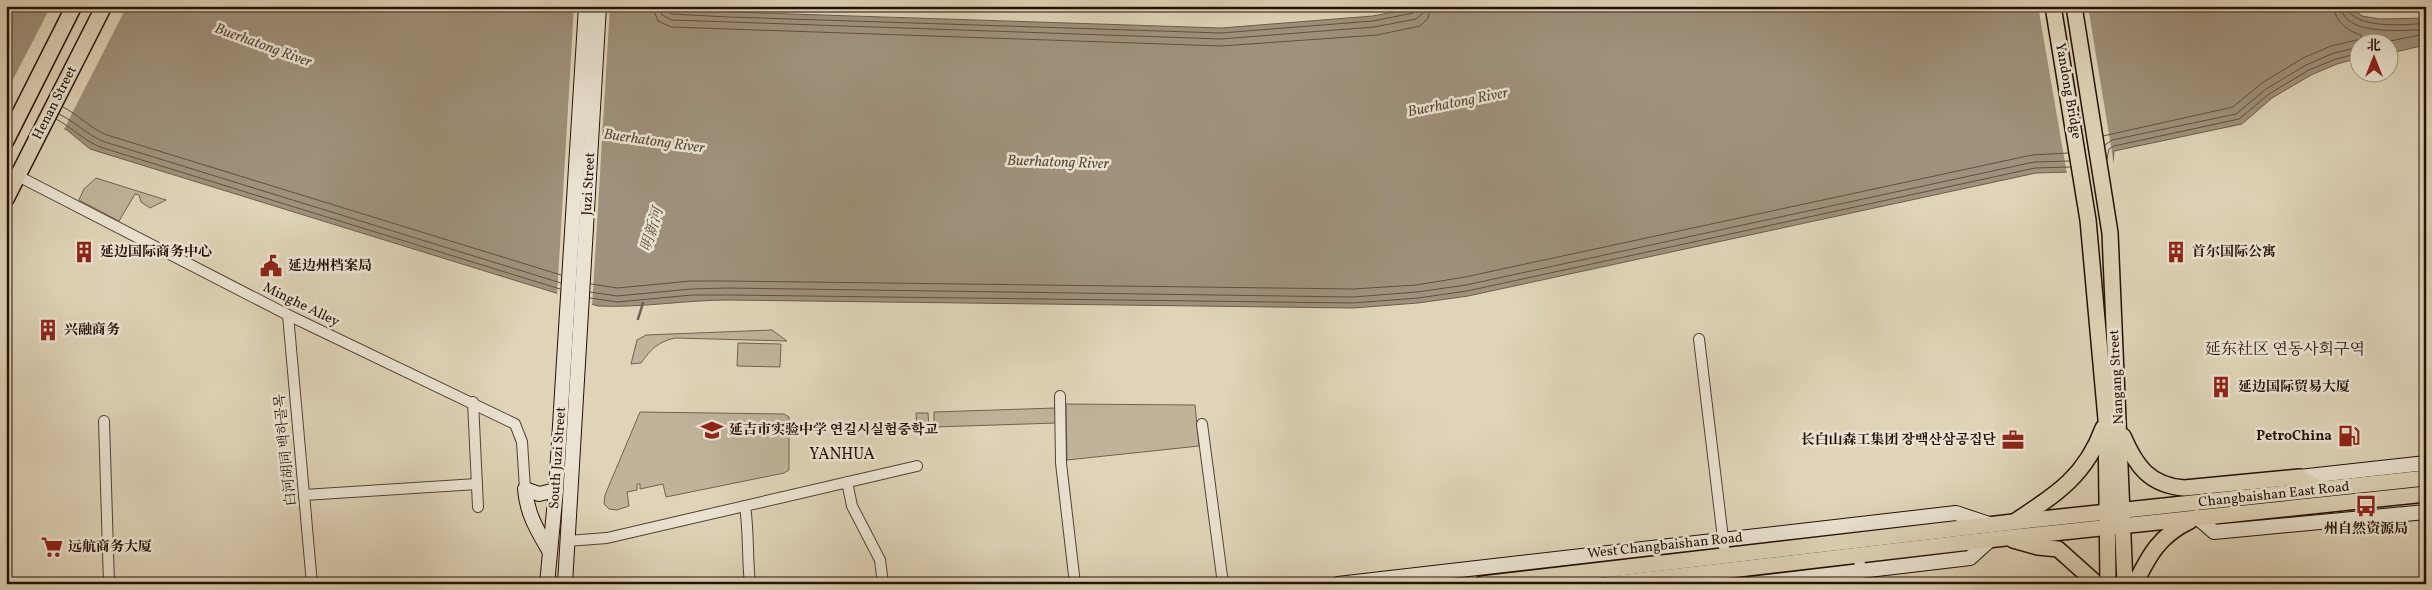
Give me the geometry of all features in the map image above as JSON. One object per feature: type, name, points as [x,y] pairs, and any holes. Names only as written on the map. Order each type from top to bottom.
[{"type":"main road","name":"Henan Street","points":[[6,141],[74,6]]},
{"type":"main road","name":"Henan Street","points":[[6,199],[104,6]]},
{"type":"main road","name":"Yandong Bridge","points":[[2052,6],[2083,175]]},
{"type":"main road","name":"Yandong Bridge","points":[[2074,6],[2102,172]]},
{"type":"main road","name":"Nangang Street","points":[[2102,172],[2110,233],[2120,428],[2125,584]]},
{"type":"main road","name":"Nangang Street","points":[[2083,175],[2106,419],[2108,584]]},
{"type":"main road","points":[[2013,522],[2069,483],[2097,443],[2106,419]]},
{"type":"main road","points":[[2120,428],[2134,462],[2155,480],[2171,487],[2184,488],[2299,477],[2320,489]]},
{"type":"main road","name":"Changbaishan East Road","points":[[2123,518],[2320,489],[2426,478]]},
{"type":"main road","name":"Changbaishan East Road","points":[[2123,518],[2197,517],[2426,494]]},
{"type":"main road","points":[[2135,584],[2149,557],[2163,538],[2197,517]]},
{"type":"main road","points":[[2106,520],[2123,518]]},
{"type":"main road","name":"West Changbaishan Road","points":[[1482,584],[1726,555],[1995,534],[2013,522],[2106,520]]},
{"type":"main road","name":"West Changbaishan Road","points":[[1610,584],[1860,554],[2106,520]]},
{"type":"main road","points":[[1995,534],[2038,547],[2058,549],[2097,584]]},
{"type":"street","name":"Juzi Street","points":[[573,332],[586,6]]},
{"type":"street","name":"Juzi Street","points":[[573,332],[599,6]]},
{"type":"street","name":"Minghe Alley","points":[[18,176],[288,315],[473,402],[515,424],[522,442],[525,488]]},
{"type":"street","name":"白河胡同 백하골목","points":[[288,315],[312,584]]},
{"type":"street","name":"South Juzi Street","points":[[547,584],[573,332]]},
{"type":"street","name":"South Juzi Street","points":[[565,584],[573,332]]},
{"type":"street","points":[[1699,339],[1726,555]]},
{"type":"street","points":[[1060,396],[1061,463],[1076,584]]},
{"type":"street","points":[[473,402],[478,507]]},
{"type":"street","points":[[104,422],[109,584]]},
{"type":"street","points":[[1202,424],[1223,584]]},
{"type":"street","name":"Changbaishan East Road","points":[[2299,477],[2426,463]]},
{"type":"street","points":[[567,541],[607,538],[917,466]]},
{"type":"street","points":[[847,482],[852,506],[880,560],[883,584]]},
{"type":"street","points":[[304,495],[477,484]]},
{"type":"street","points":[[550,552],[532,524],[526,507],[525,488],[539,494],[556,490]]},
{"type":"street","points":[[745,506],[750,540],[748,561],[750,584]]},
{"type":"street","name":"Changbaishan East Road","points":[[2197,517],[2214,532],[2426,512]]},
{"type":"street","name":"West Changbaishan Road","points":[[1338,584],[1956,513],[1995,534]]},
{"type":"street","points":[[1751,584],[1859,578],[1970,558],[1995,534]]},
{"type":"street","points":[[1859,578],[1860,554]]},
{"type":"shaded area","points":[[96,178],[166,200],[150,208],[141,202],[139,195],[135,194],[119,221],[79,200],[84,189]]},
{"type":"shaded area","points":[[772,330],[787,341],[675,338],[655,347],[641,363],[631,364],[637,340],[646,335]]},
{"type":"shaded area","points":[[738,343],[781,344],[780,367],[737,366]]},
{"type":"shaded area","points":[[1066,404],[1195,405],[1199,446],[1067,460]]},
{"type":"shaded area","points":[[1055,408],[1056,423],[934,427],[934,412]]},
{"type":"shaded area","points":[[640,412],[784,414],[789,417],[789,470],[784,473],[666,497],[663,484],[640,489],[640,484],[637,484],[637,490],[627,492],[629,506],[617,510],[609,509],[604,504],[605,495]]},
{"type":"shaded area","points":[[916,413],[928,413],[929,428],[917,429]]},
{"type":"water","name":"Buerhatong River","points":[[6,6],[632,6],[730,12],[1221,28],[1373,16],[1424,6],[2350,6],[2362,16],[2380,19],[2426,18],[2426,45],[2400,51],[2400,32],[2350,32],[2350,60],[2311,75],[2272,98],[2242,124],[2114,151],[2113,163],[2072,172],[2036,173],[1468,296],[1418,303],[1353,308],[729,300],[598,306],[90,149],[67,130],[6,99]]},
{"type":"pier","points":[[51,6],[127,6],[63,131],[6,102],[6,93]]},
{"type":"pier","points":[[574,6],[610,6],[592,307],[557,296]]},
{"type":"pier","points":[[2038,6],[2088,6],[2114,165],[2067,174]]},
{"type":"waterway","name":"明新河","points":[[638,319],[643,303]]},
{"type":"place","name":"延边国际商务中心","points":[[84,252]]},
{"type":"place","name":"首尔国际公寓","points":[[2176,252]]},
{"type":"place","name":"延边州档案局","points":[[271,266]]},
{"type":"place","name":"兴融商务","points":[[48,330]]},
{"type":"place","name":"延边国际贸易大厦","points":[[2221,387]]},
{"type":"place","name":"延吉市实验中学 연길시실험중학교","points":[[712,430]]},
{"type":"place","name":"PetroChina","points":[[2349,436]]},
{"type":"place","name":"长白山森工集团 장백산삼공집단","points":[[2013,440]]},
{"type":"place","name":"州自然资源局","points":[[2366,506]]},
{"type":"place","name":"远航商务大厦","points":[[52,547]]},
{"type":"district","name":"延东社区 연동사회구역","points":[[2285,350]]},
{"type":"district","name":"YANHUA","points":[[842,455]]}]
